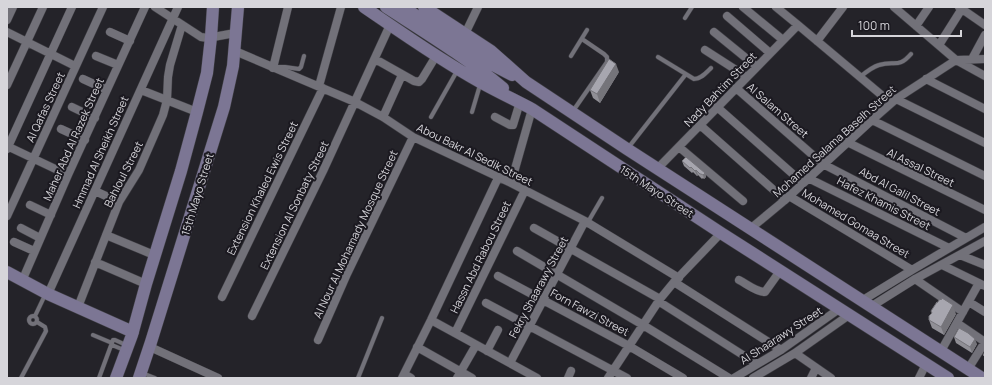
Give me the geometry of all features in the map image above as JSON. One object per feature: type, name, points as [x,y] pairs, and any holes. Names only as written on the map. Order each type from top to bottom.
[{"type":"main road","name":"15th Mayo Street","points":[[116,378],[133,332],[154,255],[181,171],[197,112],[207,73],[213,7]]},
{"type":"main road","points":[[234,7],[235,33]]},
{"type":"main road","name":"15th Mayo Street","points":[[140,375],[219,126],[233,66],[238,7]]},
{"type":"main road","name":"15th Mayo Street","points":[[364,7],[436,56],[532,109],[721,233],[948,378]]},
{"type":"main road","points":[[386,7],[465,59],[491,78],[517,101]]},
{"type":"main road","points":[[403,7],[487,62],[526,82]]},
{"type":"main road","name":"15th Mayo Street","points":[[424,7],[491,51],[526,82],[572,113],[982,378]]},
{"type":"main road","points":[[7,272],[47,293],[133,332]]},
{"type":"street","points":[[7,20],[13,7]]},
{"type":"street","points":[[7,85],[43,7]]},
{"type":"street","points":[[68,175],[7,148],[72,7]]},
{"type":"street","name":"Al Qafas Street","points":[[7,216],[103,7]]},
{"type":"street","name":"Maher Abd Al Razek Street","points":[[22,280],[145,7]]},
{"type":"street","points":[[155,7],[204,38],[235,33]]},
{"type":"street","name":"Hmmad Al Sheikh Street","points":[[47,293],[178,7]]},
{"type":"street","points":[[273,68],[288,7]]},
{"type":"street","name":"Extension Khaled Ewis Street","points":[[222,297],[321,87],[341,7]]},
{"type":"street","points":[[465,34],[478,7]]},
{"type":"street","points":[[744,7],[783,40]]},
{"type":"street","points":[[776,7],[860,77],[893,101],[985,142]]},
{"type":"street","points":[[817,41],[843,7]]},
{"type":"street","points":[[894,7],[956,60],[985,76]]},
{"type":"street","points":[[916,26],[929,7]]},
{"type":"street","points":[[939,45],[961,8],[985,25]]},
{"type":"street","points":[[727,16],[770,53]]},
{"type":"street","name":"Bahloul Street","points":[[78,307],[119,202],[140,170],[161,119],[167,100],[170,64],[182,25]]},
{"type":"street","name":"Extension Al Sonbaty Street","points":[[252,316],[355,102],[390,25]]},
{"type":"street","name":"Nady Bahtim Street","points":[[657,169],[798,25]]},
{"type":"street","points":[[7,32],[75,66]]},
{"type":"street","points":[[110,32],[130,41]]},
{"type":"street","points":[[714,32],[757,67]]},
{"type":"street","points":[[972,59],[985,35]]},
{"type":"street","points":[[704,50],[747,77]]},
{"type":"street","name":"Abou Bakr Al Sedik Street","points":[[234,51],[355,102],[383,117],[413,137],[511,183],[587,222],[781,350]]},
{"type":"street","points":[[96,56],[118,65]]},
{"type":"street","points":[[375,59],[402,75],[418,82],[422,79],[436,56]]},
{"type":"street","points":[[956,60],[985,59]]},
{"type":"street","name":"Mohamed Salama Baselh Street","points":[[750,229],[787,198],[893,101],[956,60]]},
{"type":"street","points":[[383,117],[402,75]]},
{"type":"street","points":[[83,79],[107,90]]},
{"type":"street","points":[[926,79],[985,109]]},
{"type":"street","name":"Al Salam Street","points":[[736,88],[824,164]]},
{"type":"street","points":[[141,90],[197,112]]},
{"type":"street","points":[[496,117],[510,125],[513,125],[517,101]]},
{"type":"street","points":[[72,107],[95,118]]},
{"type":"street","name":"Hafez Khamis Street","points":[[717,107],[806,180],[949,248]]},
{"type":"street","points":[[511,183],[532,109]]},
{"type":"street","points":[[872,120],[985,176]]},
{"type":"street","name":"Mohamed Gomaa Street","points":[[700,125],[787,198],[912,270]]},
{"type":"street","points":[[61,129],[85,140]]},
{"type":"street","name":"Al Nour Al Mohamady Mosque Street","points":[[318,340],[347,274],[413,137]]},
{"type":"street","name":"Al Assal Street","points":[[847,142],[985,210]]},
{"type":"street","points":[[679,147],[742,201]]},
{"type":"street","name":"Abd Al Galil Street","points":[[824,164],[966,238]]},
{"type":"street","points":[[412,378],[403,376],[498,178]]},
{"type":"street","points":[[95,190],[119,202]]},
{"type":"street","name":"Hassn Abd Rabou Street","points":[[455,333],[525,190]]},
{"type":"street","points":[[30,205],[51,214]]},
{"type":"street","name":"Fekry Shaarawy Street","points":[[510,363],[570,248],[587,222]]},
{"type":"street","points":[[867,303],[912,270],[985,227]]},
{"type":"street","points":[[21,228],[40,238]]},
{"type":"street","points":[[534,228],[659,300],[757,364]]},
{"type":"street","points":[[608,378],[659,300],[721,233]]},
{"type":"street","points":[[106,235],[154,255]]},
{"type":"street","points":[[867,303],[915,280],[985,241]]},
{"type":"street","points":[[14,242],[34,251]]},
{"type":"street","points":[[517,251],[643,325],[729,378]]},
{"type":"street","points":[[960,255],[985,265]]},
{"type":"street","points":[[95,262],[146,284]]},
{"type":"street","points":[[941,351],[969,302],[982,285],[942,265]]},
{"type":"street","points":[[739,280],[759,291],[765,292],[780,271]]},
{"type":"street","name":"Forn Fawzi Street","points":[[498,276],[629,346],[683,378]]},
{"type":"street","points":[[915,280],[963,312]]},
{"type":"street","points":[[969,302],[985,312]]},
{"type":"street","points":[[486,304],[627,378]]},
{"type":"street","name":"Al Shaarawy Street","points":[[734,378],[844,312]]},
{"type":"street","name":"Al Shaarawy Street","points":[[753,378],[794,353],[844,312]]},
{"type":"street","points":[[431,320],[537,378]]},
{"type":"street","points":[[957,323],[985,342],[968,369]]},
{"type":"street","points":[[487,351],[498,330]]},
{"type":"street","points":[[459,375],[476,345]]},
{"type":"street","points":[[150,347],[218,378]]},
{"type":"street","points":[[417,347],[459,375],[472,378]]},
{"type":"street","points":[[794,353],[831,378]]},
{"type":"street","points":[[919,378],[926,364]]},
{"type":"street","points":[[811,378],[816,368]]},
{"type":"lane","points":[[685,18],[692,7]]},
{"type":"lane","points":[[571,56],[587,30]]},
{"type":"lane","points":[[572,113],[607,62],[607,57],[604,54],[582,39]]},
{"type":"lane","points":[[860,77],[875,66],[900,63],[906,60],[911,54]]},
{"type":"lane","points":[[273,68],[283,66],[299,69],[304,56]]},
{"type":"lane","points":[[658,57],[694,79],[698,79],[711,68]]},
{"type":"lane","points":[[432,117],[458,68]]},
{"type":"lane","points":[[627,149],[686,74]]},
{"type":"lane","points":[[472,112],[481,82]]},
{"type":"lane","points":[[587,222],[602,198]]},
{"type":"lane","points":[[37,322],[35,324],[31,324],[29,320],[31,316],[35,316],[47,293]]},
{"type":"lane","points":[[21,378],[46,330],[45,327],[37,322],[35,316]]},
{"type":"lane","points":[[358,378],[382,318]]},
{"type":"lane","points":[[93,335],[112,344]]},
{"type":"lane","points":[[99,378],[114,340],[127,348]]},
{"type":"lane","points":[[140,375],[155,378]]},
{"type":"building","points":[[609,59],[616,64],[597,94],[590,90]]},
{"type":"building","points":[[686,157],[705,173],[703,175],[700,174],[691,167],[690,168],[682,161]]},
{"type":"building","points":[[942,298],[953,305],[941,327],[929,320],[929,316],[937,302]]},
{"type":"building","points":[[959,328],[975,339],[970,347],[954,337]]}]
